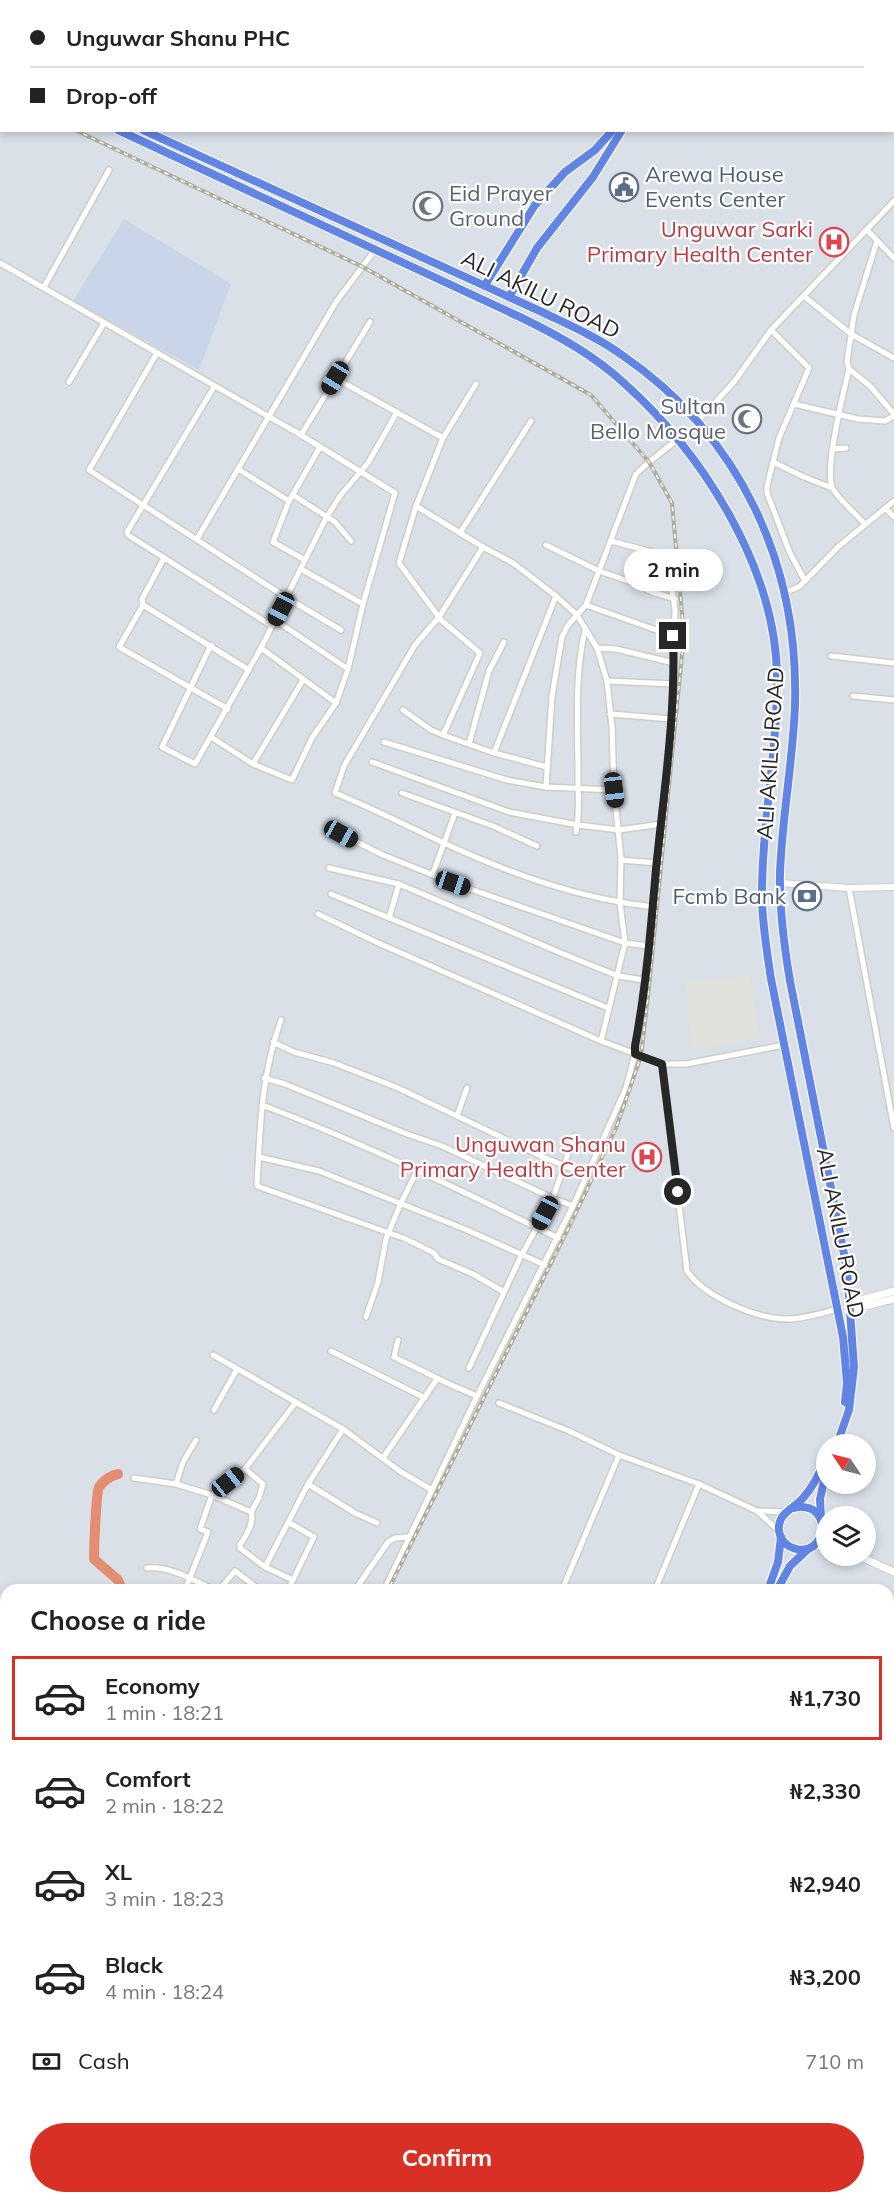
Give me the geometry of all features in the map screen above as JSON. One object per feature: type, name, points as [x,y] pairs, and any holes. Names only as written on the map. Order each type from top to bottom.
[{"type":"main road","name":"ALI AKILU ROAD","points":[[122,132],[522,318],[579,348],[625,383],[678,439],[737,530],[765,599],[777,672],[762,903],[771,979],[843,1338],[847,1383],[836,1434]]},
{"type":"main road","name":"ALI AKILU ROAD","points":[[147,132],[485,285],[580,330],[622,355],[660,385],[698,422],[731,466],[752,503],[770,544],[785,592],[792,630],[795,688],[780,883],[782,936],[847,1269],[853,1342],[852,1388],[849,1410],[841,1434]]},
{"type":"main road","points":[[485,285],[535,205],[565,172],[618,132]]},
{"type":"main road","points":[[509,297],[537,248],[593,177],[618,132]]},
{"type":"main road","points":[[848,1299],[856,1301],[894,1291]]},
{"type":"main road","points":[[850,1316],[857,1308],[894,1299]]},
{"type":"main road","points":[[770,1584],[778,1562],[781,1521],[816,1481]]},
{"type":"main road","points":[[790,1510],[807,1507],[816,1515]]},
{"type":"main road","points":[[780,1534],[784,1542],[795,1549],[816,1547]]},
{"type":"main road","points":[[780,1584],[790,1566],[816,1541]]},
{"type":"main road","points":[[876,1564],[894,1572]]},
{"type":"street","points":[[44,287],[109,170]]},
{"type":"street","points":[[698,422],[734,382],[771,330],[893,203]]},
{"type":"street","points":[[867,230],[894,258]]},
{"type":"street","points":[[832,488],[833,448],[849,369],[847,362],[854,315],[878,241]]},
{"type":"street","points":[[197,539],[336,302],[375,250]]},
{"type":"street","points":[[0,263],[301,435],[395,493],[363,604],[348,669],[336,703],[312,738],[292,780],[253,764],[211,737]]},
{"type":"street","points":[[805,297],[851,334],[894,358]]},
{"type":"street","points":[[301,435],[370,322]]},
{"type":"street","points":[[69,382],[104,323]]},
{"type":"street","points":[[771,330],[809,368],[779,438],[767,486],[767,493],[790,553],[805,581]]},
{"type":"street","points":[[157,353],[89,470],[287,598],[341,630]]},
{"type":"street","points":[[794,404],[838,415],[885,421],[894,415],[870,386],[849,369]]},
{"type":"street","points":[[335,378],[443,438]]},
{"type":"street","points":[[443,735],[480,654],[439,617],[399,563],[416,506],[443,438],[476,384]]},
{"type":"street","points":[[214,387],[128,535],[348,669]]},
{"type":"street","points":[[211,645],[162,747],[195,764],[261,648],[326,517],[340,496],[368,463],[397,412]]},
{"type":"street","points":[[460,533],[531,421]]},
{"type":"street","points":[[546,787],[552,696],[562,637],[568,625],[586,605],[636,474],[678,439]]},
{"type":"street","points":[[305,560],[273,542],[290,501],[320,447]]},
{"type":"street","points":[[833,448],[846,448]]},
{"type":"street","points":[[773,462],[832,488],[865,524]]},
{"type":"street","points":[[238,469],[290,501]]},
{"type":"street","points":[[293,495],[343,530],[351,541]]},
{"type":"street","points":[[785,592],[794,590],[805,581],[821,563],[894,501]]},
{"type":"street","points":[[416,506],[527,573],[577,615],[597,648],[607,681],[621,860],[620,903],[625,943],[601,1041]]},
{"type":"street","points":[[885,508],[894,517]]},
{"type":"street","points":[[387,1584],[523,1302],[545,1265],[573,1206],[626,1088],[635,1054],[654,907],[672,719],[675,599],[667,556],[611,541]]},
{"type":"street","points":[[546,545],[599,571],[675,599]]},
{"type":"street","points":[[483,548],[439,617],[415,645],[345,766],[335,793],[502,868],[569,891],[620,903],[654,907]]},
{"type":"street","points":[[164,558],[142,599],[143,605],[119,647],[228,709]]},
{"type":"street","points":[[301,569],[363,604]]},
{"type":"street","points":[[494,753],[556,596]]},
{"type":"street","points":[[143,605],[249,670]]},
{"type":"street","points":[[586,605],[673,636]]},
{"type":"street","points":[[576,832],[578,825],[578,693],[585,630]]},
{"type":"street","points":[[470,744],[489,671],[504,642]]},
{"type":"street","points":[[261,648],[336,703]]},
{"type":"street","points":[[597,648],[616,649],[674,663]]},
{"type":"street","points":[[831,656],[894,663]]},
{"type":"street","points":[[253,764],[303,680]]},
{"type":"street","points":[[607,681],[673,684]]},
{"type":"street","points":[[853,696],[894,700]]},
{"type":"street","points":[[403,710],[431,730],[443,735],[494,753],[547,767]]},
{"type":"street","points":[[610,714],[672,719]]},
{"type":"street","points":[[384,742],[507,780],[546,787],[614,790]]},
{"type":"street","points":[[372,762],[509,812],[619,830],[662,824]]},
{"type":"street","points":[[402,793],[493,826],[537,846]]},
{"type":"street","points":[[433,873],[455,813]]},
{"type":"street","points":[[341,834],[453,883],[625,943],[649,946]]},
{"type":"street","points":[[621,860],[657,863]]},
{"type":"street","points":[[329,868],[399,884],[618,976],[644,980]]},
{"type":"street","points":[[780,883],[849,888],[894,887]]},
{"type":"street","points":[[389,918],[399,884]]},
{"type":"street","points":[[849,888],[894,1128]]},
{"type":"street","points":[[330,894],[608,1008]]},
{"type":"street","points":[[318,914],[601,1041],[662,1064],[686,1064],[784,1046]]},
{"type":"street","points":[[281,1020],[264,1078],[257,1186],[389,1233],[434,1253],[438,1259],[473,1274],[504,1292]]},
{"type":"street","points":[[273,1042],[294,1052],[334,1063],[398,1088],[587,1175]]},
{"type":"street","points":[[662,1064],[687,1271],[693,1280],[715,1296],[764,1316],[790,1319],[838,1309]]},
{"type":"street","points":[[264,1078],[285,1084],[406,1134],[442,1146],[573,1206]]},
{"type":"street","points":[[457,1116],[467,1088]]},
{"type":"street","points":[[262,1105],[472,1195],[558,1238]]},
{"type":"street","points":[[469,1368],[504,1292],[553,1198],[574,1136]]},
{"type":"street","points":[[259,1157],[319,1171],[545,1265]]},
{"type":"street","points":[[366,1317],[378,1282],[389,1233],[400,1203],[417,1171]]},
{"type":"street","points":[[398,1340],[394,1357],[477,1396]]},
{"type":"street","points":[[331,1351],[425,1398]]},
{"type":"street","points":[[213,1355],[343,1429],[401,1472],[432,1490]]},
{"type":"street","points":[[214,1410],[237,1368]]},
{"type":"street","points":[[383,1458],[438,1378]]},
{"type":"street","points":[[188,1584],[208,1532],[200,1529],[212,1495],[245,1469],[296,1402]]},
{"type":"street","points":[[499,1403],[569,1431],[619,1455],[699,1484],[757,1511],[780,1534]]},
{"type":"street","points":[[266,1567],[308,1484],[343,1429]]},
{"type":"street","points":[[176,1484],[183,1462],[196,1440]]},
{"type":"street","points":[[565,1584],[619,1455]]},
{"type":"street","points":[[245,1469],[263,1484],[259,1498],[251,1512],[253,1516],[250,1526],[240,1548],[266,1567],[293,1580]]},
{"type":"street","points":[[134,1478],[176,1484],[212,1495],[251,1512]]},
{"type":"street","points":[[308,1484],[355,1514],[377,1523]]},
{"type":"street","points":[[657,1584],[699,1484]]},
{"type":"street","points":[[757,1511],[790,1510]]},
{"type":"street","points":[[288,1522],[314,1537],[291,1584]]},
{"type":"street","points":[[358,1584],[388,1542],[395,1538],[410,1537]]},
{"type":"street","points":[[147,1568],[163,1569],[202,1584]]},
{"type":"street","points":[[224,1584],[235,1571],[252,1584]]},
{"type":"shaded area","points":[[124,219],[231,284],[199,370],[73,301]]},
{"type":"shaded area","points":[[749,976],[760,1038],[692,1051],[685,981]]},
{"type":"waterway","points":[[118,1474],[107,1479],[99,1487],[94,1559],[120,1584]]},
{"type":"railway","points":[[79,132],[363,267],[591,395],[649,462],[672,503],[684,635],[641,1056],[616,1128],[391,1584]]},
{"type":"place","name":"Arewa House Events Center","points":[[624,187]]},
{"type":"place","name":"Eid Prayer Ground","points":[[428,206]]},
{"type":"place","name":"Unguwar Sarki Primary Health Center","points":[[834,242]]},
{"type":"place","name":"Sultan Bello Mosque","points":[[747,419]]},
{"type":"place","name":"Fcmb Bank","points":[[807,896]]},
{"type":"place","name":"Unguwan Shanu Primary Health Center","points":[[647,1157]]},
{"type":"route","points":[[673,636],[672,719],[654,907],[635,1054],[662,1064],[678,1192]]}]
